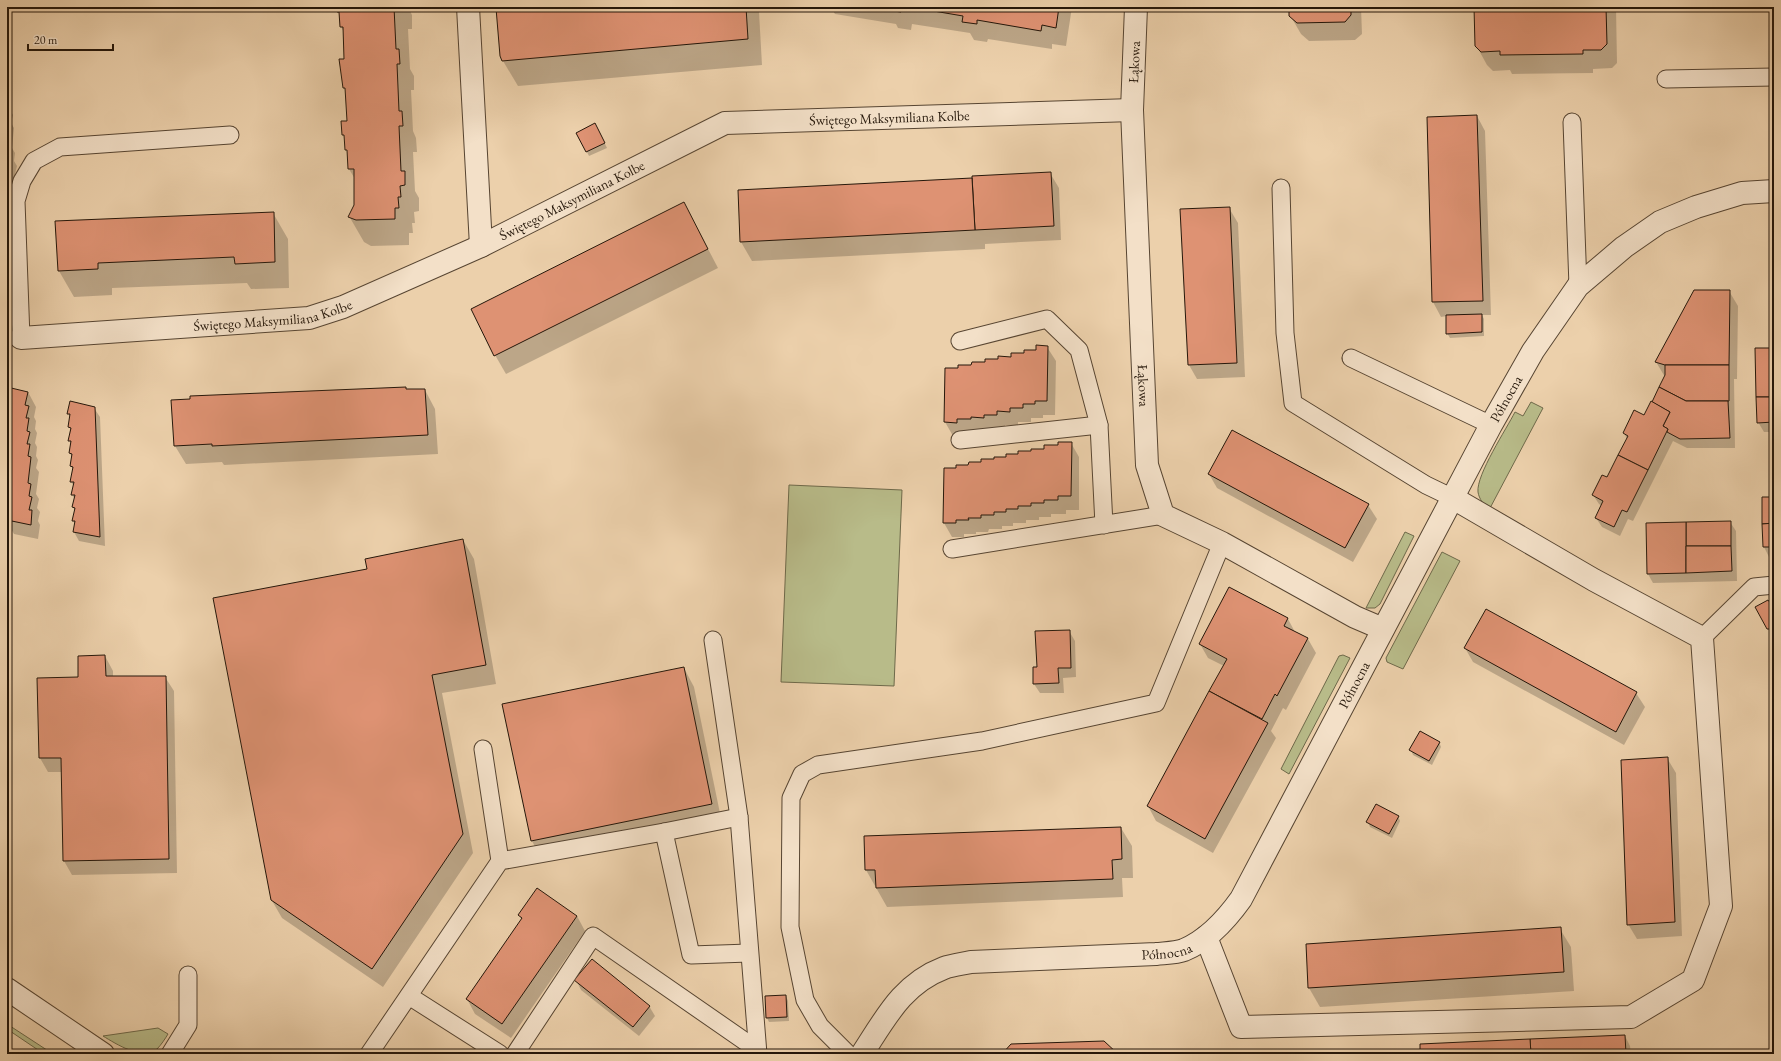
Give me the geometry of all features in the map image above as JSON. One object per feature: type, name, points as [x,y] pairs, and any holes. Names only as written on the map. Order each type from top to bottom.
[{"type":"street","points":[[468,7],[482,246]]},
{"type":"street","name":"Łąkowa","points":[[1136,7],[1132,110],[1146,465],[1163,515]]},
{"type":"street","name":"Świętego Maksymiliana Kolbe","points":[[20,338],[309,318],[342,307],[482,246],[725,123],[1132,110]]},
{"type":"street","name":"Północna","points":[[862,1054],[898,999],[920,980],[944,968],[971,962],[1156,954],[1183,950],[1206,937],[1227,918],[1241,899],[1491,425],[1533,350],[1578,286],[1624,247],[1660,222],[1696,207],[1742,193],[1774,191]]},
{"type":"street","points":[[1206,937],[1241,1027],[1631,1017],[1693,980],[1721,906],[1702,638],[1594,580],[1453,498]]},
{"type":"street","points":[[1163,515],[1222,544],[1355,617],[1383,629]]},
{"type":"street","points":[[7,989],[103,1054]]},
{"type":"lane","points":[[1666,79],[1774,77]]},
{"type":"lane","points":[[1572,122],[1578,286]]},
{"type":"lane","points":[[20,338],[16,201],[22,181],[34,161],[60,147],[230,135]]},
{"type":"lane","points":[[1281,188],[1285,333],[1293,403],[1426,485],[1453,498]]},
{"type":"lane","points":[[960,341],[1048,319],[1079,350],[1099,425],[1104,525]]},
{"type":"lane","points":[[1351,358],[1491,425]]},
{"type":"lane","points":[[960,440],[1099,425]]},
{"type":"lane","points":[[952,549],[1163,515]]},
{"type":"lane","points":[[848,1054],[820,1026],[805,1000],[790,928],[791,798],[802,774],[818,765],[982,741],[1156,703],[1222,544]]},
{"type":"lane","points":[[1702,638],[1754,587],[1774,585]]},
{"type":"lane","points":[[713,640],[739,817],[757,1051]]},
{"type":"lane","points":[[369,1054],[500,861],[483,749]]},
{"type":"lane","points":[[500,861],[739,817]]},
{"type":"lane","points":[[664,832],[691,955],[749,953]]},
{"type":"lane","points":[[515,1054],[593,936],[757,1051]]},
{"type":"lane","points":[[170,1054],[188,1025],[188,975]]},
{"type":"lane","points":[[409,996],[500,1054]]},
{"type":"green space","points":[[1531,402],[1543,408],[1489,510],[1482,502],[1478,492],[1482,475],[1515,412],[1523,416]]},
{"type":"green space","points":[[789,485],[902,490],[894,686],[781,682]]},
{"type":"green space","points":[[1405,532],[1414,536],[1380,604],[1375,608],[1366,608]]},
{"type":"green space","points":[[1442,552],[1460,561],[1403,669],[1387,662],[1386,658]]},
{"type":"green space","points":[[1343,655],[1350,658],[1289,774],[1281,769],[1339,656]]},
{"type":"green space","points":[[7,1024],[53,1054],[44,1054],[7,1029]]},
{"type":"green space","points":[[158,1028],[168,1034],[157,1049],[151,1052],[144,1053],[130,1050],[103,1036]]},
{"type":"building","points":[[337,7],[394,7],[396,49],[399,49],[400,64],[397,64],[399,111],[402,111],[403,126],[399,126],[401,171],[405,171],[405,185],[400,186],[401,197],[398,197],[399,208],[395,208],[395,219],[356,220],[348,217],[354,205],[354,169],[348,169],[347,150],[345,150],[344,135],[342,135],[341,121],[347,121],[345,88],[343,88],[339,59],[344,59],[343,27],[340,27],[339,12],[337,12]]},
{"type":"building","points":[[746,7],[748,39],[502,61],[500,56],[496,8]]},
{"type":"building","points":[[887,7],[901,7],[901,12],[886,10]]},
{"type":"building","points":[[910,7],[1059,7],[1056,28],[1042,25],[1041,31],[977,20],[977,24],[962,22],[963,16]]},
{"type":"building","points":[[1289,7],[1351,7],[1351,15],[1345,22],[1297,23],[1289,16]]},
{"type":"building","points":[[1474,7],[1606,7],[1607,44],[1601,50],[1583,50],[1583,54],[1500,55],[1500,51],[1481,52],[1475,46]]},
{"type":"building","points":[[1477,115],[1483,301],[1432,302],[1427,117]]},
{"type":"building","points":[[595,123],[605,143],[586,152],[576,133]]},
{"type":"building","points":[[7,164],[11,164],[8,178],[7,178]]},
{"type":"building","points":[[1051,172],[1054,226],[975,230],[972,176]]},
{"type":"building","points":[[972,178],[975,230],[740,242],[738,190]]},
{"type":"building","points":[[684,202],[708,249],[494,356],[471,309]]},
{"type":"building","points":[[1230,207],[1237,363],[1188,365],[1180,209]]},
{"type":"building","points":[[274,212],[275,262],[235,264],[234,257],[98,263],[98,269],[58,271],[55,221]]},
{"type":"building","points":[[1694,290],[1730,290],[1729,365],[1665,365],[1655,362]]},
{"type":"building","points":[[1482,314],[1482,332],[1446,334],[1446,315]]},
{"type":"building","points":[[1036,345],[1048,346],[1047,401],[1035,401],[1035,404],[1023,404],[1023,408],[1010,408],[1010,412],[997,411],[997,415],[984,415],[984,418],[971,417],[971,419],[957,419],[957,423],[944,422],[945,368],[958,368],[958,365],[971,365],[972,362],[985,362],[985,359],[998,359],[998,356],[1011,357],[1011,353],[1024,353],[1024,350],[1036,350]]},
{"type":"building","points":[[1755,348],[1774,348],[1774,397],[1756,397]]},
{"type":"building","points":[[1665,365],[1729,365],[1729,401],[1686,401],[1659,387],[1665,375]]},
{"type":"building","points":[[7,387],[28,392],[25,405],[29,406],[26,418],[29,418],[27,431],[30,432],[27,444],[30,444],[28,456],[31,457],[28,483],[31,484],[29,496],[32,497],[29,510],[32,510],[31,525],[7,520]]},
{"type":"building","points":[[406,387],[406,389],[425,389],[428,435],[212,446],[212,444],[174,446],[171,400],[190,399],[190,396]]},
{"type":"building","points":[[1659,387],[1686,401],[1728,401],[1730,438],[1680,439],[1667,432],[1668,429],[1663,426],[1670,412],[1652,402]]},
{"type":"building","points":[[1756,397],[1774,397],[1774,422],[1757,423]]},
{"type":"building","points":[[70,401],[95,407],[100,537],[73,532],[75,521],[72,521],[75,508],[72,507],[75,495],[71,495],[74,482],[70,482],[73,467],[70,466],[72,454],[69,453],[71,441],[68,441],[71,428],[68,427],[70,414],[67,414]]},
{"type":"building","points":[[1651,401],[1670,412],[1663,426],[1668,429],[1648,470],[1618,455],[1628,436],[1623,433],[1634,410],[1644,415]]},
{"type":"building","points":[[1232,430],[1369,504],[1345,548],[1208,474]]},
{"type":"building","points":[[1058,442],[1072,442],[1071,496],[1058,496],[1058,500],[1044,500],[1044,503],[1031,503],[1031,506],[1018,506],[1018,509],[1006,509],[1006,512],[994,512],[994,515],[981,515],[981,518],[956,520],[956,523],[943,523],[944,468],[956,468],[956,465],[968,465],[969,462],[981,462],[981,459],[1006,457],[1006,454],[1018,454],[1018,451],[1044,449],[1044,445],[1058,445]]},
{"type":"building","points":[[1618,455],[1648,470],[1627,512],[1622,510],[1614,527],[1595,518],[1603,501],[1592,495],[1602,475],[1607,477]]},
{"type":"building","points":[[1762,497],[1774,497],[1774,523],[1762,524]]},
{"type":"building","points":[[1731,521],[1731,546],[1686,546],[1686,522]]},
{"type":"building","points":[[1686,522],[1686,573],[1647,574],[1646,523]]},
{"type":"building","points":[[1774,523],[1774,547],[1763,547],[1762,524]]},
{"type":"building","points":[[463,539],[486,665],[432,675],[463,834],[372,969],[271,900],[213,598],[367,569],[365,559]]},
{"type":"building","points":[[1686,546],[1731,546],[1732,571],[1686,573]]},
{"type":"building","points":[[1229,587],[1288,618],[1284,626],[1308,638],[1277,696],[1275,694],[1262,719],[1209,691],[1227,659],[1199,644]]},
{"type":"building","points":[[1768,600],[1771,604],[1774,602],[1774,629],[1767,629],[1755,607]]},
{"type":"building","points":[[1486,609],[1637,692],[1616,732],[1464,648]]},
{"type":"building","points":[[1070,630],[1071,668],[1058,668],[1059,683],[1033,684],[1033,667],[1037,667],[1035,631]]},
{"type":"building","points":[[105,655],[106,676],[166,676],[169,859],[63,861],[61,758],[39,758],[37,678],[78,677],[78,656]]},
{"type":"building","points":[[684,667],[712,804],[531,841],[502,704]]},
{"type":"building","points":[[1209,691],[1268,723],[1205,839],[1147,806]]},
{"type":"building","points":[[1420,731],[1440,742],[1429,761],[1409,750]]},
{"type":"building","points":[[1668,757],[1675,922],[1627,925],[1621,760]]},
{"type":"building","points":[[1376,804],[1399,816],[1389,834],[1366,822]]},
{"type":"building","points":[[1121,827],[1122,859],[1112,860],[1113,879],[876,888],[875,870],[865,870],[864,836]]},
{"type":"building","points":[[537,888],[577,916],[502,1024],[466,999],[522,918],[518,915]]},
{"type":"building","points":[[1561,927],[1564,972],[1308,988],[1306,944]]},
{"type":"building","points":[[592,959],[650,1006],[633,1027],[574,980]]},
{"type":"building","points":[[786,995],[787,1017],[766,1018],[765,996]]},
{"type":"building","points":[[1625,1035],[1626,1054],[1531,1054],[1530,1039]]},
{"type":"building","points":[[1530,1039],[1531,1054],[1420,1054],[1420,1044]]},
{"type":"building","points":[[1104,1041],[1118,1054],[1002,1054],[1011,1044]]}]
